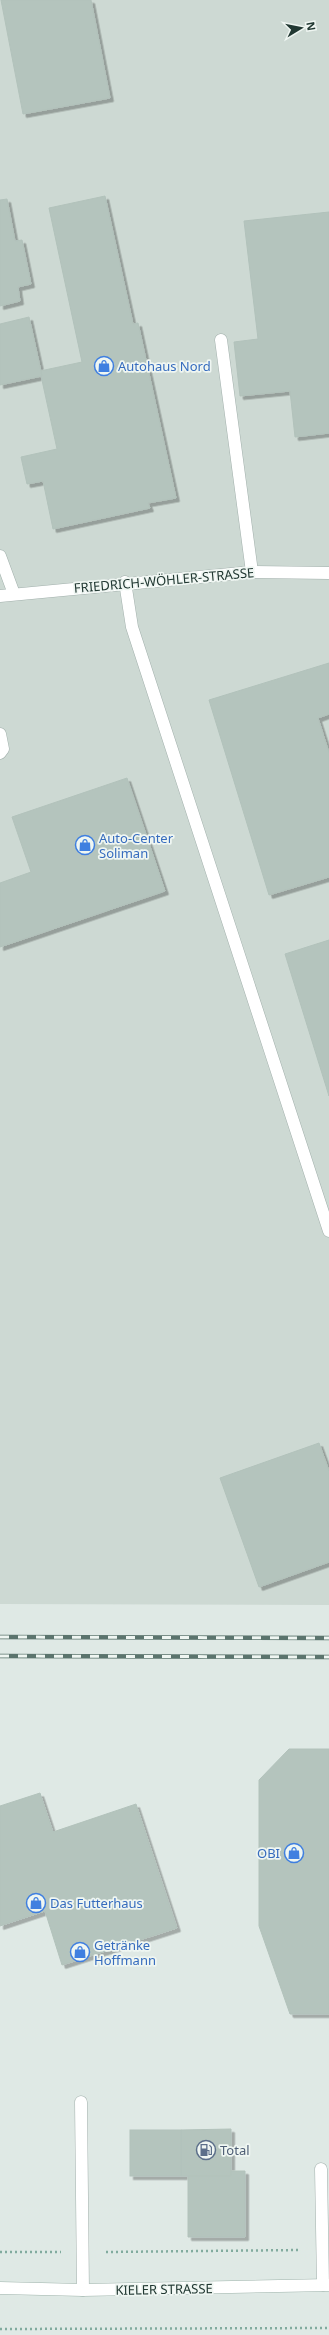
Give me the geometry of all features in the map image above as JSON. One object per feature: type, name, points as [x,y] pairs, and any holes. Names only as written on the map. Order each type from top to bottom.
[{"type":"street","points":[[221,340],[252,572]]},
{"type":"street","points":[[0,556],[14,594]]},
{"type":"street","name":"FRIEDRICH-WÖHLER-STRASSE","points":[[0,596],[125,582],[252,572],[329,572]]},
{"type":"street","points":[[125,582],[132,627],[329,1231]]},
{"type":"street","points":[[0,734],[3,750],[0,753]]},
{"type":"street","points":[[81,2102],[84,2252],[83,2290]]},
{"type":"street","points":[[321,2169],[323,2249],[326,2285]]},
{"type":"street","name":"KIELER STRASSE","points":[[0,2288],[83,2290],[326,2285]]},
{"type":"path","points":[[0,2252],[323,2249]]},
{"type":"path","points":[[0,2329],[329,2328]]},
{"type":"shaded area","points":[[0,0],[329,0],[329,1605],[0,1604]]},
{"type":"building","points":[[1,0],[91,0],[110,98],[23,114]]},
{"type":"building","name":"Autohaus Nord","points":[[105,196],[133,324],[138,323],[176,498],[148,503],[150,508],[53,529],[43,481],[27,484],[21,457],[57,449],[40,371],[82,362],[49,208]]},
{"type":"building","points":[[7,199],[15,241],[22,240],[31,284],[18,287],[20,301],[0,306],[0,200]]},
{"type":"building","points":[[329,212],[329,433],[295,437],[290,391],[240,396],[234,342],[258,339],[244,221]]},
{"type":"building","points":[[29,317],[42,376],[0,385],[0,324]]},
{"type":"building","points":[[329,663],[329,714],[318,718],[329,753],[329,877],[269,895],[209,700]]},
{"type":"building","name":"Auto-Center Soliman","points":[[127,778],[165,891],[0,947],[0,883],[31,872],[12,817]]},
{"type":"building","points":[[329,940],[329,1096],[285,954]]},
{"type":"building","points":[[319,1443],[329,1471],[329,1562],[259,1587],[220,1478]]},
{"type":"building","name":"OBI","points":[[289,1749],[329,1749],[329,2014],[290,2014],[259,1926],[259,1780]]},
{"type":"building","points":[[40,1793],[53,1832],[136,1804],[177,1928],[62,1965],[45,1911],[0,1926],[0,1806]]},
{"type":"building","name":"Total","points":[[231,2129],[231,2176],[181,2176],[181,2130]]},
{"type":"building","points":[[130,2130],[181,2130],[181,2176],[130,2176]]},
{"type":"building","points":[[231,2171],[245,2171],[245,2237],[188,2237],[188,2176],[231,2176]]},
{"type":"railway","points":[[0,1637],[329,1638]]},
{"type":"railway","points":[[0,1656],[329,1657]]},
{"type":"place","name":"Autohaus Nord","points":[[104,366]]},
{"type":"place","name":"Auto-Center Soliman","points":[[85,845]]},
{"type":"place","name":"OBI","points":[[294,1853]]},
{"type":"place","name":"Das Futterhaus","points":[[36,1903]]},
{"type":"place","name":"Getränke Hoffmann","points":[[80,1952]]},
{"type":"place","name":"Total","points":[[206,2150]]}]
